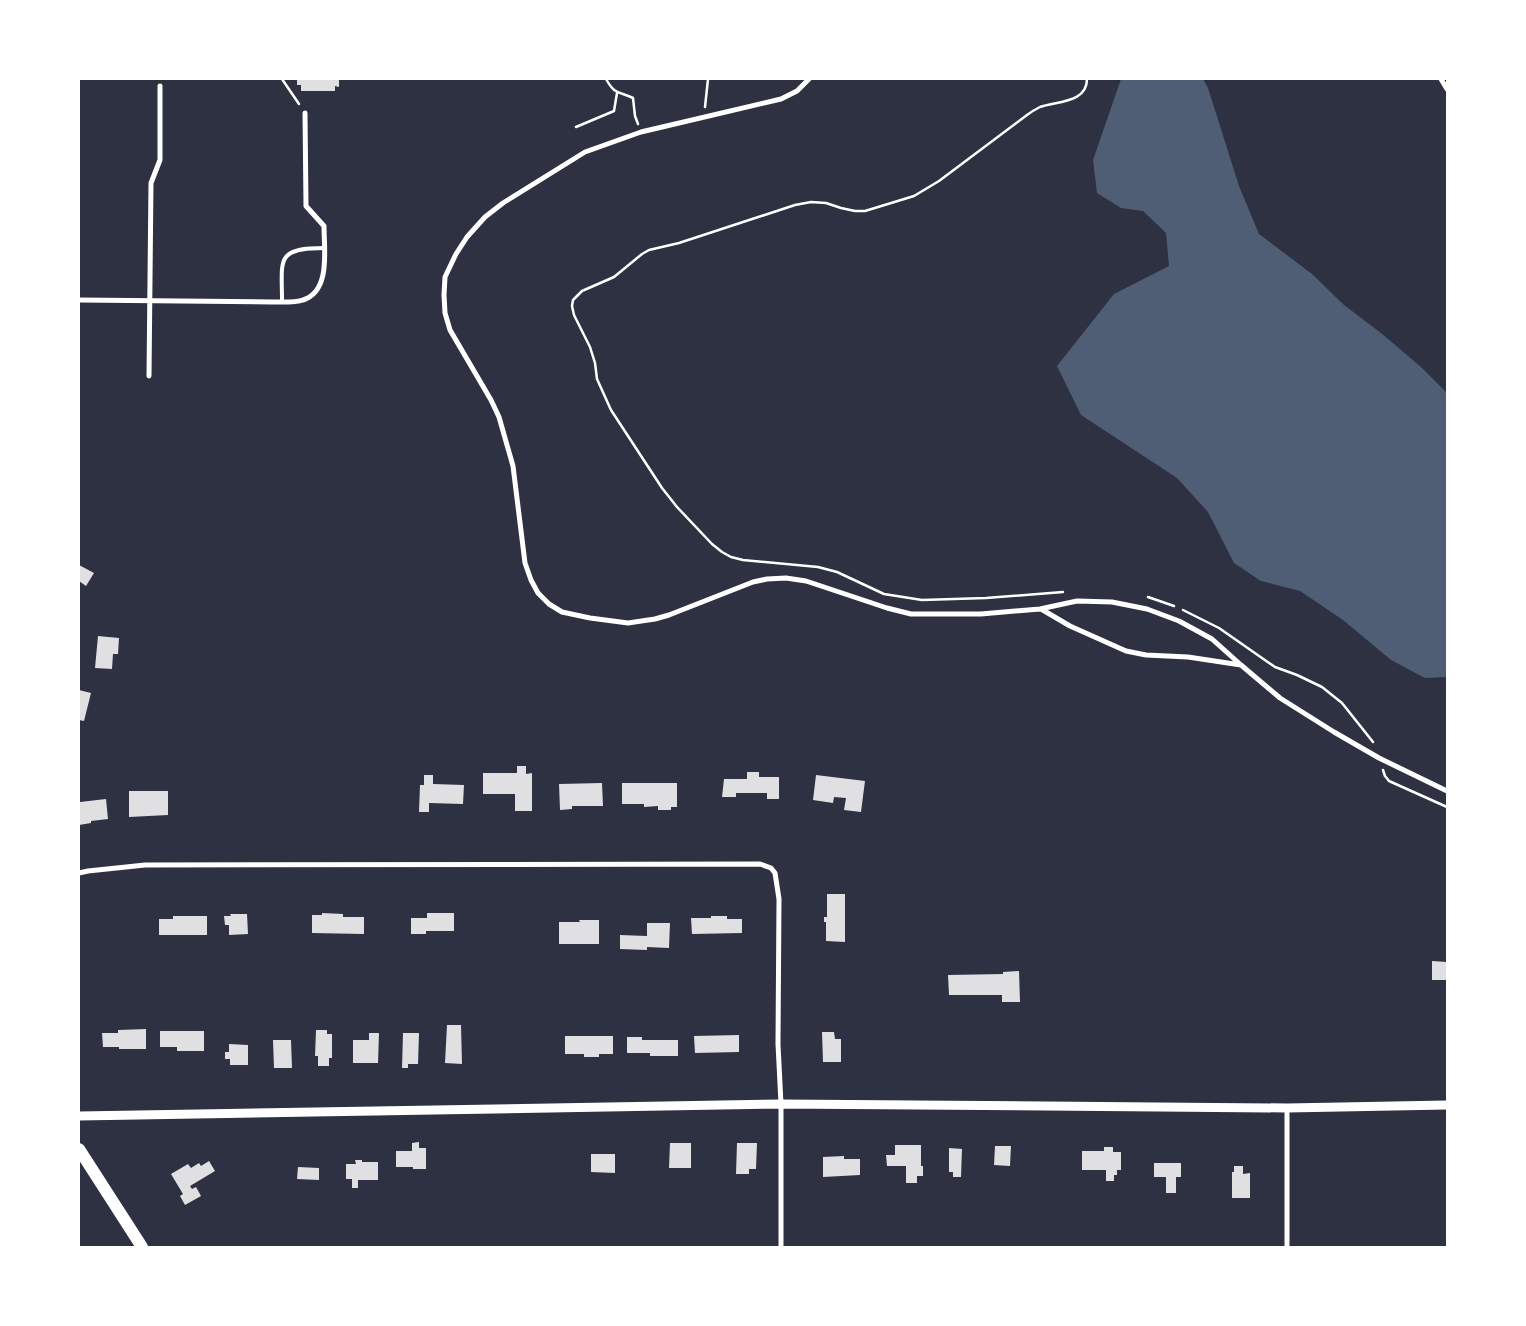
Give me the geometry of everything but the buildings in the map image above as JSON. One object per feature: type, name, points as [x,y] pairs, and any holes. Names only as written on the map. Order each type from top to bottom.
[{"type":"main road","points":[[79,1149],[142,1247]]},
{"type":"street","points":[[809,79],[797,91],[781,99],[641,132],[585,152],[504,203],[485,218],[467,237],[456,254],[445,277],[445,312],[450,330],[491,400],[507,439],[513,466],[525,563],[538,593],[549,604],[562,612],[628,623],[669,615],[753,582],[786,578],[806,581],[911,614],[981,614],[1040,609],[1077,601],[1112,602],[1146,609],[1178,620],[1212,639],[1280,698],[1379,758],[1447,791]]},
{"type":"street","points":[[1441,79],[1447,89]]},
{"type":"street","points":[[149,376],[151,183],[160,160],[160,86]]},
{"type":"street","points":[[79,300],[282,301],[303,300],[318,291],[323,280],[324,226],[306,206],[305,113]]},
{"type":"street","points":[[1040,609],[1078,630],[1126,651],[1146,655],[1188,657],[1240,665]]},
{"type":"street","points":[[79,873],[144,865],[760,864],[771,868],[775,873],[779,899],[780,1247]]},
{"type":"street","points":[[79,1116],[781,1104],[1287,1108],[1447,1105]]},
{"type":"street","points":[[1287,1108],[1288,1247]]},
{"type":"lane","points":[[282,301],[281,268],[285,257],[294,250],[324,248]]},
{"type":"path","points":[[282,79],[305,113]]},
{"type":"path","points":[[606,79],[617,93],[633,98],[635,116],[641,132]]},
{"type":"path","points":[[704,118],[708,79]]},
{"type":"path","points":[[1065,592],[986,598],[922,600],[884,594],[837,572],[818,567],[743,560],[722,552],[677,507],[662,488],[611,410],[597,379],[590,347],[574,315],[572,306],[574,300],[582,291],[614,278],[649,250],[679,243],[795,205],[810,202],[826,203],[855,211],[865,211],[914,196],[939,181],[1033,111],[1047,105],[1076,98],[1087,84],[1087,79]]},
{"type":"path","points":[[576,127],[614,112],[617,93]]},
{"type":"path","points":[[1143,597],[1152,598],[1188,612],[1219,628],[1275,667],[1322,687],[1342,703],[1372,739],[1385,776],[1389,781],[1447,807]]},
{"type":"water","points":[[1121,79],[1203,79],[1208,88],[1239,186],[1259,234],[1312,274],[1344,305],[1421,367],[1447,393],[1447,677],[1425,678],[1391,660],[1343,620],[1300,591],[1261,581],[1234,563],[1208,512],[1177,478],[1081,415],[1057,366],[1114,294],[1169,266],[1166,233],[1143,211],[1121,208],[1097,193],[1093,160]]}]
